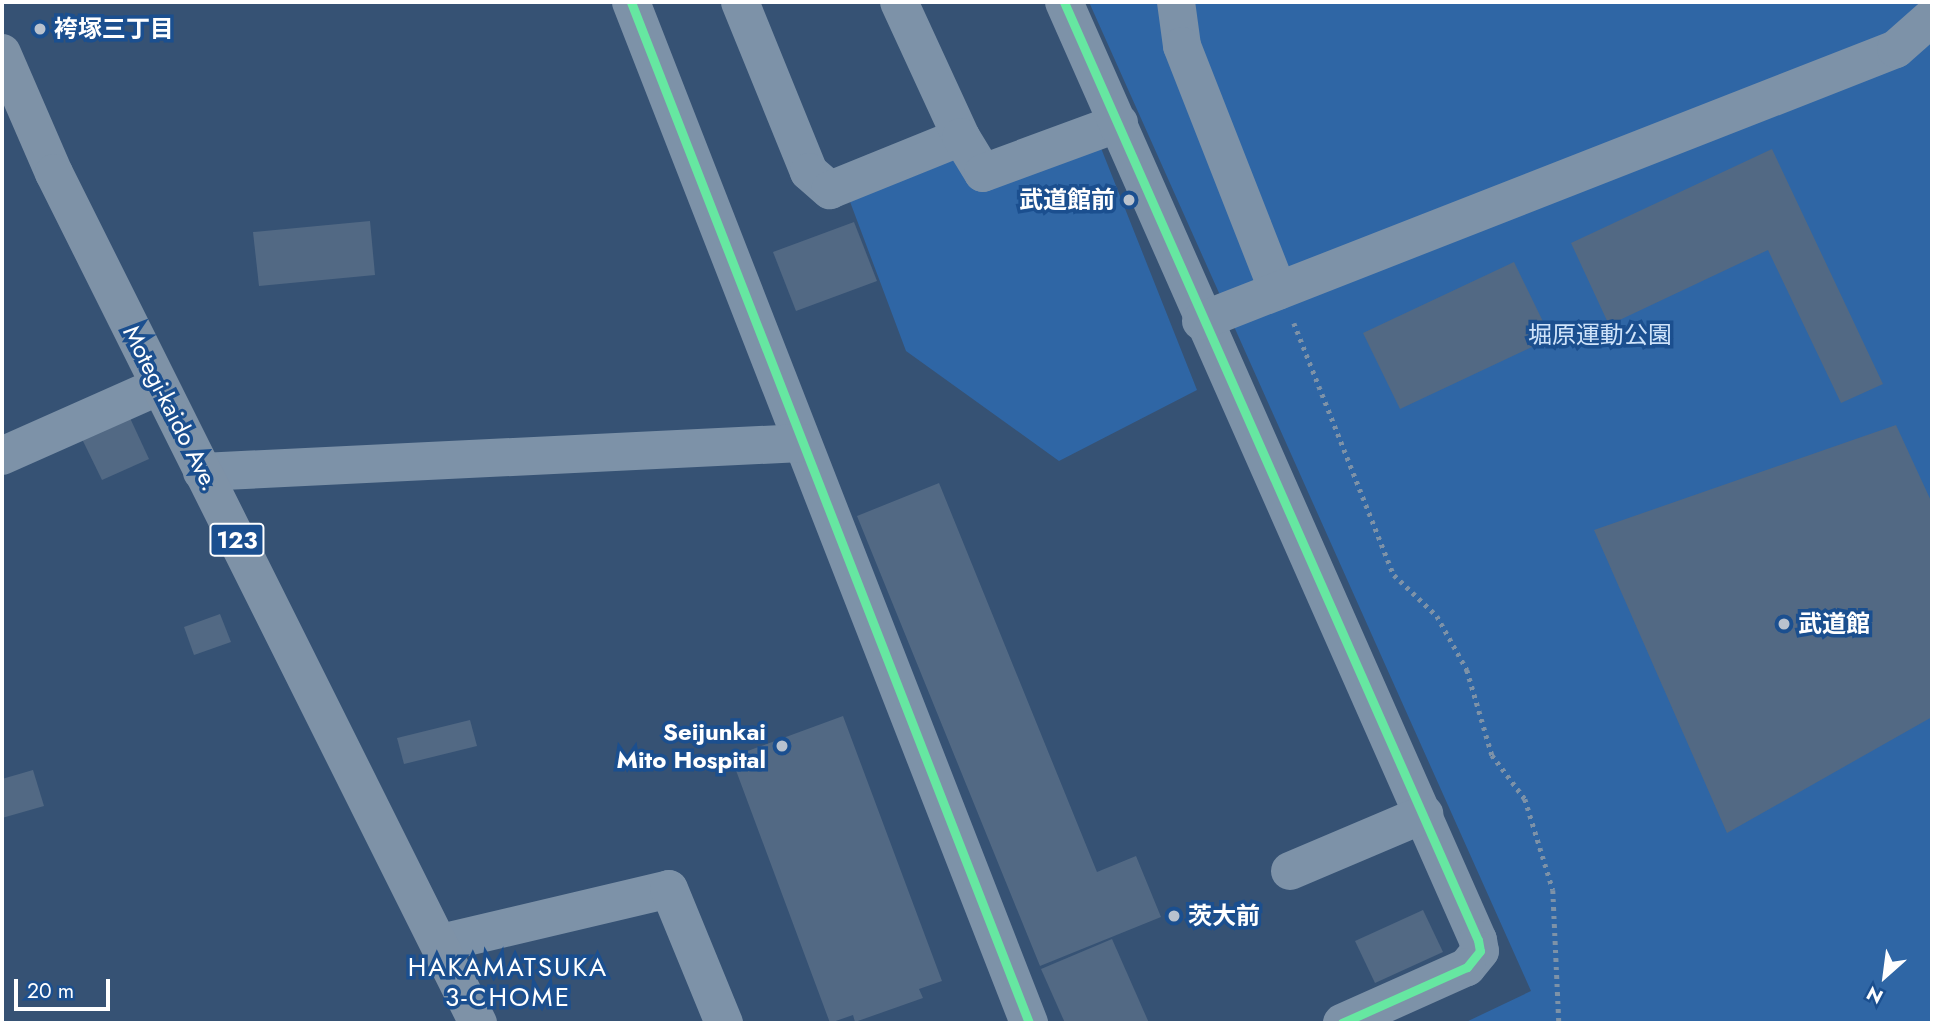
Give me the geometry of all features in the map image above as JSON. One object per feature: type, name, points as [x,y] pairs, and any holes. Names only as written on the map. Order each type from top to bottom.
[{"type":"highway","name":"Motegi-kaido Ave.","points":[[2,53],[159,386],[441,943],[478,1023]]},
{"type":"street","points":[[631,2],[1029,1023]]},
{"type":"street","points":[[740,2],[809,172],[830,191],[961,137]]},
{"type":"street","points":[[899,2],[961,137],[983,173],[1118,123]]},
{"type":"street","points":[[1064,2],[1118,123],[1200,321],[1424,814],[1480,951],[1467,967],[1342,1023]]},
{"type":"street","points":[[1175,2],[1182,46],[1278,291]]},
{"type":"street","points":[[1200,321],[1896,49],[1932,17]]},
{"type":"street","points":[[2,456],[159,386]]},
{"type":"street","points":[[202,472],[801,443]]},
{"type":"street","points":[[1290,871],[1424,814]]},
{"type":"street","points":[[441,943],[669,889],[724,1023]]},
{"type":"path","points":[[1278,291],[1367,496],[1394,575],[1437,616],[1468,670],[1493,755],[1525,799],[1553,890],[1559,1023]]},
{"type":"green space","name":"堀原運動公園","points":[[1089,2],[1932,2],[1932,1023],[1464,1023],[1531,991]]},
{"type":"green space","points":[[1097,138],[1197,390],[1059,461],[906,351],[846,191],[957,145],[983,179]]},
{"type":"building","points":[[1772,149],[1883,384],[1841,403],[1768,250],[1609,325],[1571,243]]},
{"type":"building","points":[[370,221],[375,275],[259,286],[253,232]]},
{"type":"building","points":[[854,222],[877,281],[796,311],[773,252]]},
{"type":"building","points":[[1514,262],[1551,338],[1400,409],[1363,333]]},
{"type":"building","points":[[130,418],[149,459],[102,480],[82,439]]},
{"type":"building","name":"武道館","points":[[1896,425],[1932,503],[1932,717],[1727,833],[1594,530]]},
{"type":"building","points":[[939,483],[1097,872],[1136,856],[1161,917],[1040,966],[857,516]]},
{"type":"building","points":[[220,614],[231,642],[194,655],[184,627]]},
{"type":"building","points":[[843,716],[942,981],[919,989],[923,998],[855,1022],[853,1015],[830,1023],[731,757]]},
{"type":"building","points":[[470,720],[477,746],[404,764],[397,738]]},
{"type":"building","points":[[33,770],[44,806],[2,818],[2,779]]},
{"type":"building","points":[[1423,910],[1443,952],[1375,983],[1355,941]]},
{"type":"building","points":[[1112,939],[1149,1023],[1065,1023],[1041,969]]},
{"type":"cycle path","points":[[631,2],[1029,1023]]},
{"type":"cycle path","points":[[1064,2],[1478,940],[1480,951],[1467,967],[1342,1023]]},
{"type":"place","name":"袴塚三丁目","points":[[40,29]]},
{"type":"place","name":"武道館前","points":[[1129,200]]},
{"type":"place","name":"武道館","points":[[1784,624]]},
{"type":"place","name":"Seijunkai Mito Hospital","points":[[782,746]]},
{"type":"place","name":"茨大前","points":[[1174,916]]},
{"type":"district","name":"HAKAMATSUKA 3-CHOME","points":[[508,983]]}]
